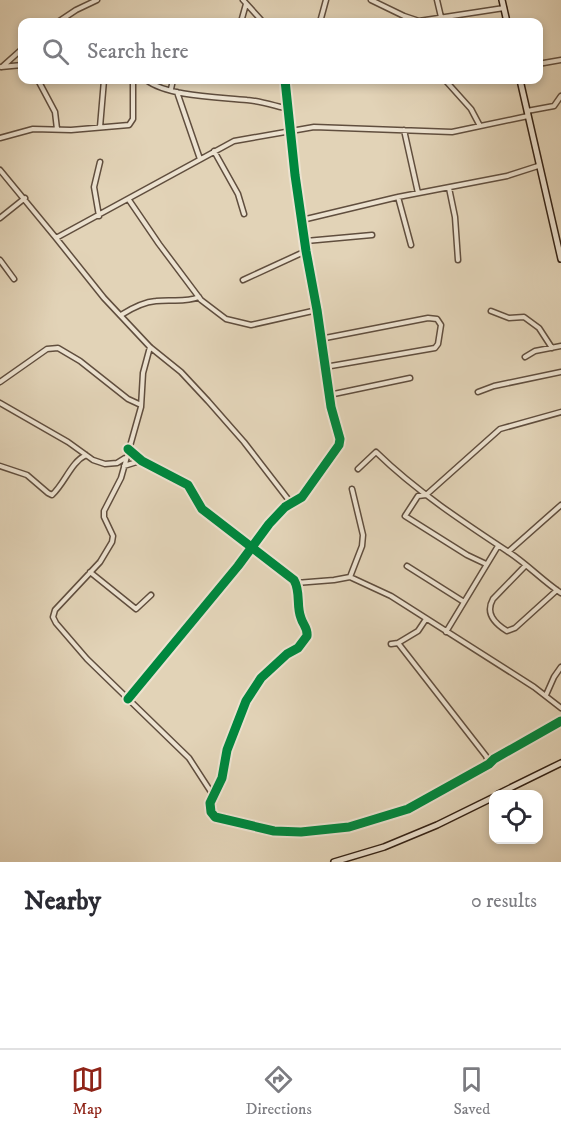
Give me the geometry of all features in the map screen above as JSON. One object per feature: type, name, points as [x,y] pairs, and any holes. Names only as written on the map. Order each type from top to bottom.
[{"type":"street","points":[[64,18],[97,0]]},
{"type":"street","points":[[321,18],[326,0]]},
{"type":"street","points":[[371,0],[409,18]]},
{"type":"street","points":[[437,0],[441,17]]},
{"type":"street","points":[[502,0],[506,18]]},
{"type":"street","points":[[242,18],[245,2]]},
{"type":"street","points":[[245,2],[259,18]]},
{"type":"street","points":[[437,18],[504,8]]},
{"type":"street","points":[[1,67],[18,52]]},
{"type":"street","points":[[543,63],[561,60]]},
{"type":"street","points":[[1,67],[18,65]]},
{"type":"street","points":[[40,84],[55,112],[57,129]]},
{"type":"street","points":[[100,128],[104,84]]},
{"type":"street","points":[[0,138],[33,129],[100,128],[131,123],[133,84]]},
{"type":"street","points":[[153,84],[198,96],[249,100],[289,109]]},
{"type":"street","points":[[173,84],[200,159]]},
{"type":"street","points":[[128,699],[252,547],[268,524],[291,503],[302,497],[339,444],[340,439],[324,367],[306,250],[289,130],[286,84]]},
{"type":"street","points":[[449,84],[471,109],[480,126]]},
{"type":"street","points":[[521,84],[538,166],[559,238],[561,259]]},
{"type":"street","points":[[56,238],[234,141],[314,127],[452,132],[554,106],[561,96]]},
{"type":"street","points":[[404,130],[418,193]]},
{"type":"street","points":[[214,151],[238,194],[244,214]]},
{"type":"street","points":[[99,216],[94,187],[100,162]]},
{"type":"street","points":[[302,219],[398,197],[507,176],[538,166]]},
{"type":"street","points":[[0,170],[25,198],[98,291],[150,347],[193,383],[244,442],[291,503]]},
{"type":"street","points":[[449,188],[455,217],[458,260]]},
{"type":"street","points":[[398,197],[411,245]]},
{"type":"street","points":[[0,218],[25,198]]},
{"type":"street","points":[[129,200],[199,297],[226,319],[251,325],[317,310]]},
{"type":"street","points":[[306,241],[372,234]]},
{"type":"street","points":[[243,280],[306,250]]},
{"type":"street","points":[[0,260],[14,279]]},
{"type":"street","points":[[121,315],[146,303],[183,302],[199,297]]},
{"type":"street","points":[[491,311],[509,318],[525,317],[539,328],[552,348]]},
{"type":"street","points":[[320,339],[428,318],[437,319],[441,325],[438,345],[435,348],[324,367]]},
{"type":"street","points":[[525,357],[536,351],[561,346]]},
{"type":"street","points":[[0,382],[46,349],[54,347],[80,361],[128,399],[141,405]]},
{"type":"street","points":[[150,347],[143,374],[141,405],[124,466],[104,511],[104,517],[113,536],[112,542],[100,562],[55,610],[54,620],[87,659],[189,758],[213,795]]},
{"type":"street","points":[[478,392],[494,386],[561,372]]},
{"type":"street","points":[[329,395],[410,378]]},
{"type":"street","points":[[0,403],[68,442],[93,460],[105,464],[117,463],[126,458]]},
{"type":"street","points":[[486,564],[467,555],[405,516],[418,496],[426,495],[500,429],[561,412]]},
{"type":"street","points":[[128,449],[142,461],[188,485],[202,509],[296,583],[298,589],[298,607],[307,629],[307,636],[298,648],[286,654],[254,687],[246,701],[227,750],[222,777],[213,795],[210,808],[215,817],[274,831],[325,831],[349,827],[408,809],[489,765],[494,759],[561,721]]},
{"type":"street","points":[[358,469],[376,452],[395,471],[426,495],[526,565],[560,592],[515,628],[507,630],[491,615],[489,605],[526,565]]},
{"type":"street","points":[[0,466],[27,475],[51,495],[61,486],[78,460],[86,455]]},
{"type":"street","points":[[124,466],[142,461]]},
{"type":"street","points":[[350,577],[362,546],[363,535],[352,489]]},
{"type":"street","points":[[508,552],[561,505]]},
{"type":"street","points":[[446,632],[498,546]]},
{"type":"street","points":[[407,566],[464,602]]},
{"type":"street","points":[[90,572],[136,609],[151,595]]},
{"type":"street","points":[[296,583],[350,577],[391,596],[546,695],[561,708]]},
{"type":"street","points":[[391,644],[398,644],[418,631],[426,619]]},
{"type":"street","points":[[398,644],[486,756],[489,765]]},
{"type":"street","points":[[546,695],[554,676],[561,668]]},
{"type":"street","points":[[486,756],[494,759]]},
{"type":"street","points":[[508,790],[561,763]]},
{"type":"street","points":[[334,862],[384,847],[437,825],[489,799]]},
{"type":"cycle path","points":[[128,699],[238,566],[269,524],[285,507],[302,497],[339,445],[340,439],[331,407],[306,251],[285,84]]},
{"type":"cycle path","points":[[128,449],[142,461],[188,485],[202,509],[294,580],[297,589],[300,613],[307,636],[298,648],[287,654],[261,678],[246,701],[227,750],[222,778],[210,803],[211,812],[215,817],[274,831],[301,832],[349,827],[408,809],[561,721]]}]
